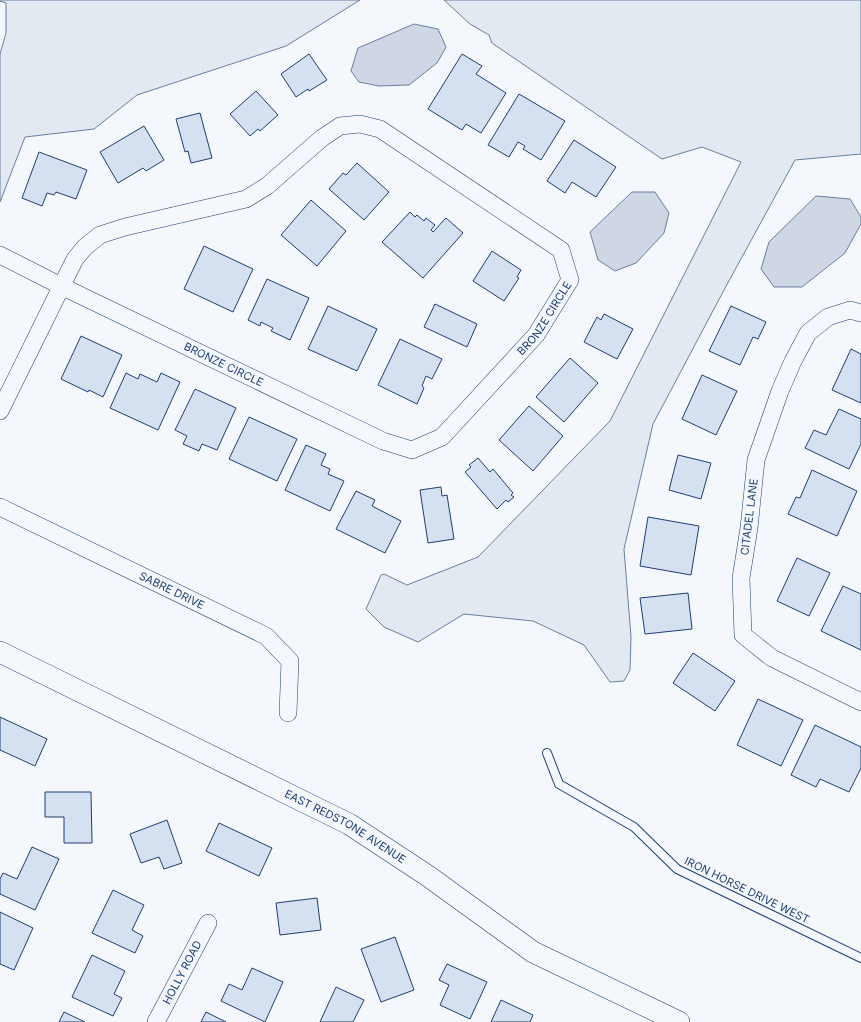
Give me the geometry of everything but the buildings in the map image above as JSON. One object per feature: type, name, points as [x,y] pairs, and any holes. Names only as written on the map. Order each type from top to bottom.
[{"type":"street","name":"BRONZE CIRCLE","points":[[0,255],[61,286],[383,441],[412,450],[442,437],[536,335],[570,280],[561,250],[380,129],[360,124],[340,126],[322,138],[267,186],[246,199],[125,227],[100,235],[85,246],[75,259],[61,286]]},
{"type":"street","points":[[0,411],[61,286]]},
{"type":"street","name":"CITADEL LANE","points":[[861,313],[850,310],[828,317],[808,333],[793,361],[780,391],[756,460],[749,528],[741,578],[743,635],[772,658],[861,702]]},
{"type":"street","name":"SABRE DRIVE","points":[[0,507],[266,636],[290,660],[288,713]]},
{"type":"street","name":"EAST REDSTONE AVENUE","points":[[0,652],[349,824],[428,876],[533,952],[678,1022]]},
{"type":"street","name":"HOLLY ROAD","points":[[156,1022],[208,923]]},
{"type":"lane","name":"IRON HORSE DRIVE WEST","points":[[547,753],[559,784],[634,827],[677,868],[861,958]]},
{"type":"shaded area","points":[[0,0],[360,0],[286,46],[137,95],[94,129],[25,137],[0,202],[0,54],[6,33],[6,3]]},
{"type":"shaded area","points":[[444,0],[861,0],[861,154],[795,160],[653,424],[624,549],[631,637],[630,670],[624,681],[610,682],[584,645],[533,621],[464,614],[418,642],[384,627],[366,609],[381,575],[384,574],[407,585],[478,557],[610,421],[741,162],[702,147],[662,159],[492,43],[489,35],[470,24]]},
{"type":"shaded area","points":[[414,24],[438,29],[446,47],[437,63],[409,85],[379,86],[359,82],[351,71],[358,48]]},
{"type":"shaded area","points":[[632,192],[655,192],[669,213],[664,233],[636,263],[615,271],[598,260],[590,232]]},
{"type":"shaded area","points":[[816,196],[850,199],[861,217],[861,224],[845,253],[802,287],[774,287],[761,269],[769,242]]}]
